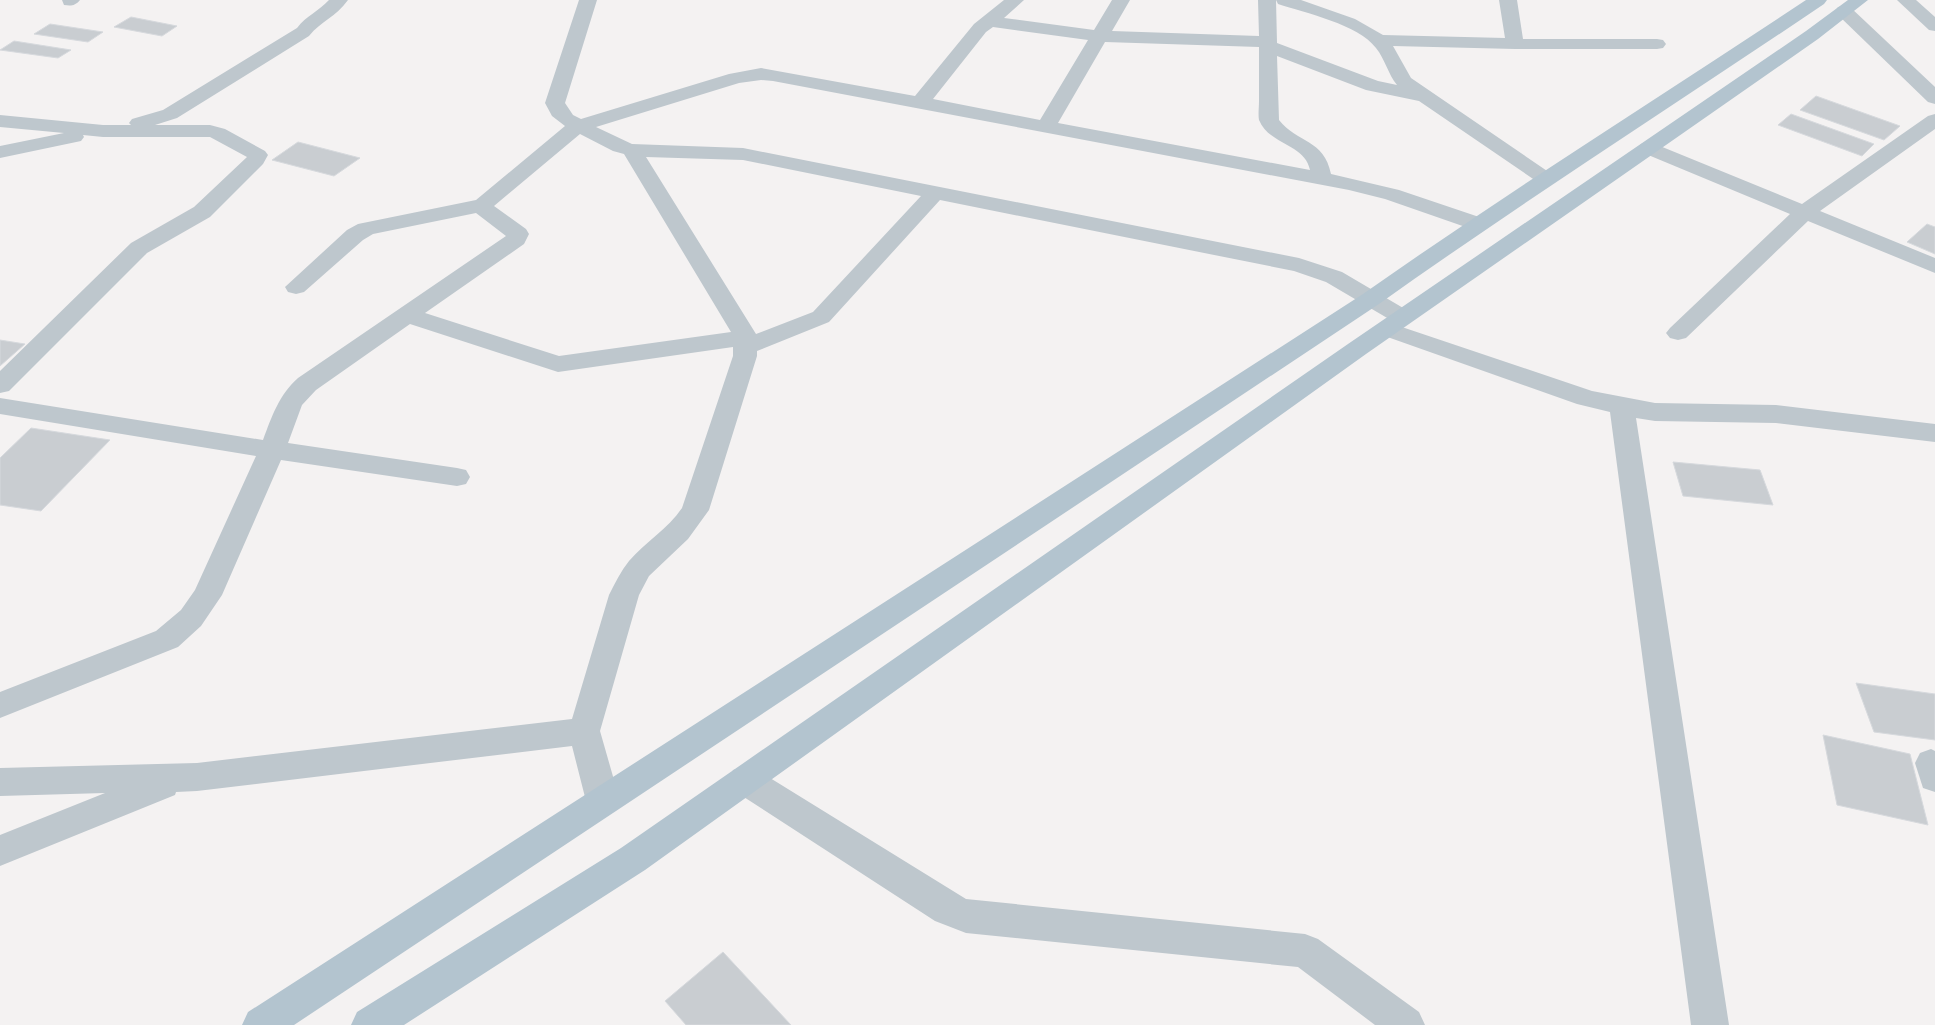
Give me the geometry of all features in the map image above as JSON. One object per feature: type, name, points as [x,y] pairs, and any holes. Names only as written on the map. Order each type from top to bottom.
[{"type":"main road","points":[[260,1025],[1371,299],[1477,224],[1818,0]]},
{"type":"main road","points":[[370,1025],[618,870],[1394,323],[1852,6]]},
{"type":"street","points":[[0,152],[150,121],[170,114],[303,32],[310,23],[326,14],[339,0]]},
{"type":"street","points":[[588,0],[555,103],[559,112],[578,126],[620,147],[632,150],[743,154],[1298,265],[1334,277],[1371,299],[1394,323],[1586,398],[1622,407],[1655,412],[1784,414],[1935,433]]},
{"type":"street","points":[[920,103],[980,28],[1014,0]]},
{"type":"street","points":[[1046,127],[1121,0]]},
{"type":"street","points":[[1267,0],[1269,120],[1272,127],[1310,149],[1321,165],[1322,178]]},
{"type":"street","points":[[1287,0],[1356,26],[1380,40],[1515,44],[1657,44]]},
{"type":"street","points":[[1508,0],[1515,44]]},
{"type":"street","points":[[1906,0],[1935,26]]},
{"type":"street","points":[[1852,6],[1935,98]]},
{"type":"street","points":[[990,20],[1100,36],[1267,44],[1373,86],[1424,96]]},
{"type":"street","points":[[1380,40],[1398,75],[1404,82],[1546,179]]},
{"type":"street","points":[[296,287],[355,235],[366,229],[483,205],[578,126],[736,78],[761,74],[1322,178],[1378,190],[1477,224]]},
{"type":"street","points":[[1678,333],[1805,212],[1935,120]]},
{"type":"street","points":[[0,121],[103,131],[218,133],[258,155],[256,160],[202,212],[139,248],[0,385]]},
{"type":"street","points":[[1648,148],[1935,266]]},
{"type":"street","points":[[603,801],[584,731],[629,580],[638,568],[684,525],[695,510],[745,356],[742,329],[632,150]]},
{"type":"street","points":[[407,315],[558,364],[745,343],[821,317],[936,192]]},
{"type":"street","points":[[0,705],[167,639],[191,618],[207,595],[272,450],[289,405],[296,394],[307,384],[518,236],[518,234],[485,210],[483,205]]},
{"type":"street","points":[[0,406],[272,450],[457,476]]},
{"type":"street","points":[[1622,407],[1710,1025]]},
{"type":"street","points":[[0,782],[179,778],[584,731]]},
{"type":"street","points":[[0,851],[179,778]]},
{"type":"street","points":[[745,780],[940,905],[966,916],[1305,951],[1406,1025]]},
{"type":"building","points":[[131,17],[177,26],[162,36],[114,27]]},
{"type":"building","points":[[50,24],[103,32],[88,42],[34,34]]},
{"type":"building","points":[[14,41],[71,50],[58,58],[0,50]]},
{"type":"building","points":[[1816,96],[1900,126],[1884,140],[1800,110]]},
{"type":"building","points":[[1791,114],[1874,144],[1862,156],[1778,125]]},
{"type":"building","points":[[298,142],[360,158],[334,176],[272,160]]},
{"type":"building","points":[[1927,224],[1935,227],[1935,254],[1907,242]]},
{"type":"building","points":[[0,340],[25,344],[0,366]]},
{"type":"building","points":[[31,428],[110,440],[41,511],[0,505],[0,458]]},
{"type":"building","points":[[1673,462],[1760,470],[1773,505],[1683,496]]},
{"type":"building","points":[[1856,683],[1935,694],[1935,740],[1874,732]]},
{"type":"building","points":[[1823,735],[1910,754],[1928,825],[1837,805]]},
{"type":"building","points":[[723,952],[791,1025],[686,1025],[665,1001]]}]
